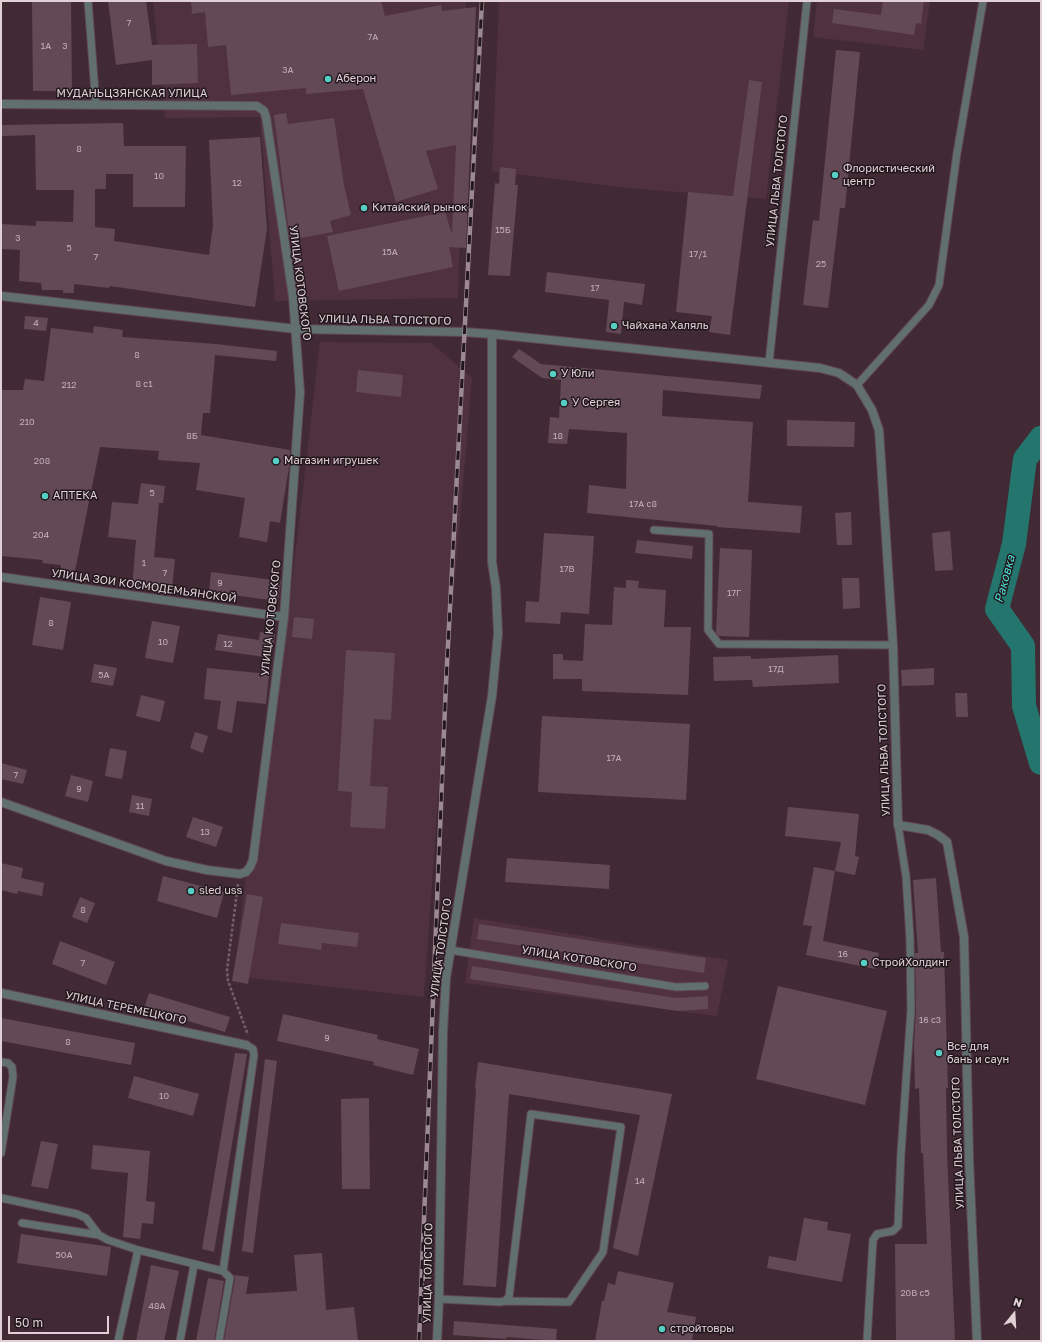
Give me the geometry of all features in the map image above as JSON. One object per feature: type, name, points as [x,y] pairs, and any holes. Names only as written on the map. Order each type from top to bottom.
[{"type":"street","name":"МУДАНЬЦЗЯНСКАЯ УЛИЦА","points":[[1,104],[257,106],[261,109]]},
{"type":"street","name":"УЛИЦА КОТОВСКОГО","points":[[240,874],[246,872],[253,860],[284,617],[300,392],[293,297],[266,117],[264,111],[261,109]]},
{"type":"street","name":"УЛИЦА ЛЬВА ТОЛСТОГО","points":[[1,296],[296,329],[464,332],[492,334],[820,368],[840,373],[858,385],[872,410],[879,430],[893,645],[898,825],[928,830],[947,842],[964,937],[969,1159],[977,1341]]},
{"type":"street","name":"УЛИЦА ТОЛСТОГО","points":[[437,1341],[443,1032],[446,978],[492,696],[498,634],[496,588],[492,562],[492,334]]},
{"type":"street","name":"УЛИЦА ЗОИ КОСМОДЕМЬЯНСКОЙ","points":[[1,577],[284,617]]},
{"type":"street","points":[[1,802],[166,861],[207,870],[240,874]]},
{"type":"street","name":"УЛИЦА ТЕРЕМЕЦКОГО","points":[[1,993],[246,1045]]},
{"type":"lane","points":[[88,1],[96,105]]},
{"type":"lane","name":"УЛИЦА ЛЬВА ТОЛСТОГО","points":[[770,363],[807,1]]},
{"type":"lane","points":[[858,385],[928,305],[939,285],[957,153],[983,1]]},
{"type":"lane","points":[[654,530],[709,534],[708,630],[719,644],[893,645]]},
{"type":"lane","points":[[867,1341],[873,1240],[877,1234],[893,1231],[898,1226],[901,1154],[911,1010],[910,939],[907,884],[898,825]]},
{"type":"lane","name":"УЛИЦА КОТОВСКОГО","points":[[450,950],[676,986],[705,986]]},
{"type":"lane","points":[[223,1271],[254,1052],[253,1049],[246,1045]]},
{"type":"lane","points":[[1,1062],[12,1067],[13,1076],[1,1152]]},
{"type":"lane","points":[[439,1299],[500,1302],[569,1302],[603,1252],[621,1127],[532,1114],[509,1297],[505,1301]]},
{"type":"lane","points":[[1,1198],[77,1214],[86,1218],[99,1235]]},
{"type":"lane","points":[[22,1223],[99,1235],[108,1240],[138,1250],[223,1271],[230,1278],[219,1341]]},
{"type":"lane","points":[[118,1341],[138,1250]]},
{"type":"lane","points":[[180,1341],[194,1265]]},
{"type":"path","points":[[240,874],[227,970],[228,981],[254,1052]]},
{"type":"shaded area","name":"Китайский рынок","points":[[153,1],[466,1],[458,298],[275,301],[260,117],[165,118]]},
{"type":"shaded area","points":[[499,1],[789,1],[766,199],[629,188],[492,171]]},
{"type":"shaded area","points":[[817,1],[930,1],[923,50],[813,37]]},
{"type":"shaded area","points":[[320,342],[431,343],[472,378],[446,683],[424,997],[234,976],[250,844],[273,745]]},
{"type":"shaded area","points":[[474,918],[728,960],[717,1016],[465,983]]},
{"type":"building","points":[[32,1],[71,1],[72,91],[33,91]]},
{"type":"building","points":[[108,1],[146,1],[152,45],[197,44],[198,83],[152,85],[152,60],[116,65]]},
{"type":"building","points":[[191,1],[381,1],[385,16],[441,5],[442,11],[476,7],[466,248],[449,247],[453,267],[339,291],[327,236],[445,212],[452,234],[456,145],[426,151],[438,189],[396,202],[363,89],[306,94],[306,88],[231,95],[226,45],[208,47],[205,12],[192,14]]},
{"type":"building","points":[[883,1],[924,1],[921,24],[916,23],[914,35],[832,23],[834,9],[881,15]]},
{"type":"building","points":[[836,50],[860,52],[845,208],[840,208],[828,308],[803,305],[813,220],[819,221]]},
{"type":"building","points":[[749,80],[762,82],[730,335],[709,332],[712,316],[676,312],[688,192],[733,196]]},
{"type":"building","points":[[286,113],[288,124],[334,118],[344,185],[351,215],[330,221],[333,232],[290,240],[274,115]]},
{"type":"building","points":[[123,123],[124,146],[186,146],[185,207],[133,207],[133,174],[106,174],[106,189],[95,189],[95,227],[115,229],[114,241],[209,255],[213,225],[209,140],[260,137],[267,229],[255,307],[110,286],[109,288],[74,284],[74,293],[63,293],[63,290],[42,290],[41,283],[19,281],[20,250],[1,249],[1,224],[36,226],[36,221],[73,222],[74,190],[36,190],[35,135],[2,136],[2,125]]},
{"type":"building","points":[[500,167],[516,169],[515,185],[518,185],[510,276],[488,275],[495,183],[499,184]]},
{"type":"building","points":[[547,272],[645,284],[642,305],[624,302],[621,334],[606,332],[609,300],[545,292]]},
{"type":"building","points":[[25,316],[48,318],[46,331],[24,329]]},
{"type":"building","points":[[94,326],[123,330],[122,337],[216,344],[277,351],[276,361],[215,355],[210,413],[203,413],[201,435],[290,450],[289,467],[280,523],[270,521],[267,542],[239,537],[245,498],[196,490],[200,463],[158,460],[159,451],[100,447],[74,576],[60,575],[61,565],[42,563],[43,560],[1,556],[1,390],[23,390],[25,379],[44,381],[51,328],[93,333]]},
{"type":"building","points":[[519,349],[541,364],[762,385],[760,399],[663,390],[662,416],[753,422],[748,502],[802,506],[800,533],[717,527],[587,513],[589,485],[626,489],[627,433],[569,429],[567,444],[548,443],[550,417],[559,418],[561,380],[542,378],[512,357]]},
{"type":"building","points":[[358,370],[403,375],[401,397],[356,392]]},
{"type":"building","points":[[787,420],[855,422],[854,447],[787,446]]},
{"type":"building","points":[[141,483],[165,486],[163,503],[159,503],[154,557],[175,559],[172,589],[151,587],[150,590],[132,588],[136,540],[108,537],[112,502],[138,504]]},
{"type":"building","points":[[851,512],[852,545],[837,545],[835,513]]},
{"type":"building","points":[[950,531],[953,570],[935,571],[932,533]]},
{"type":"building","points":[[544,533],[594,536],[589,614],[561,612],[560,624],[525,622],[526,601],[539,602]]},
{"type":"building","points":[[637,540],[693,546],[692,559],[635,553]]},
{"type":"building","points":[[720,548],[752,550],[749,637],[719,636],[716,633]]},
{"type":"building","points":[[211,572],[281,581],[278,601],[209,592]]},
{"type":"building","points":[[842,578],[859,578],[860,608],[843,609]]},
{"type":"building","points":[[626,580],[639,581],[638,588],[666,590],[664,627],[691,627],[688,695],[582,691],[582,679],[553,679],[553,654],[563,654],[563,660],[583,661],[585,624],[612,625],[614,587],[626,588]]},
{"type":"building","points":[[40,597],[71,602],[63,650],[32,645]]},
{"type":"building","points":[[294,617],[314,619],[312,639],[292,637]]},
{"type":"building","points":[[152,621],[180,626],[173,663],[145,658]]},
{"type":"building","points":[[260,632],[275,634],[271,658],[215,650],[218,634],[259,640]]},
{"type":"building","points":[[346,650],[395,653],[391,720],[374,719],[370,786],[388,787],[385,829],[350,827],[352,792],[338,791]]},
{"type":"building","points":[[838,655],[839,683],[753,687],[752,680],[714,681],[713,657],[751,656],[751,659]]},
{"type":"building","points":[[94,664],[117,668],[113,686],[91,682]]},
{"type":"building","points":[[207,668],[269,674],[266,704],[237,701],[232,733],[217,729],[221,701],[204,699]]},
{"type":"building","points":[[934,668],[934,685],[902,686],[901,670]]},
{"type":"building","points":[[955,693],[967,693],[968,717],[956,717]]},
{"type":"building","points":[[141,695],[165,701],[160,722],[136,716]]},
{"type":"building","points":[[542,716],[690,724],[686,800],[538,792]]},
{"type":"building","points":[[195,732],[208,736],[203,753],[190,748]]},
{"type":"building","points":[[110,748],[127,751],[122,779],[105,776]]},
{"type":"building","points":[[1,763],[27,770],[23,784],[1,779]]},
{"type":"building","points":[[71,775],[93,781],[88,802],[65,796]]},
{"type":"building","points":[[132,795],[152,799],[149,816],[129,812]]},
{"type":"building","points":[[788,807],[859,814],[855,856],[859,857],[855,875],[835,871],[841,842],[785,836]]},
{"type":"building","points":[[193,817],[223,827],[216,847],[186,837]]},
{"type":"building","points":[[507,858],[610,865],[609,889],[505,882]]},
{"type":"building","points":[[1,863],[23,868],[21,878],[44,883],[42,896],[18,891],[17,894],[1,890]]},
{"type":"building","points":[[814,867],[835,871],[823,941],[879,953],[875,969],[806,955],[812,926],[803,925]]},
{"type":"building","points":[[163,876],[224,892],[217,918],[157,901]]},
{"type":"building","points":[[936,878],[941,952],[944,952],[948,1088],[946,1088],[947,1152],[955,1341],[896,1341],[895,1244],[927,1244],[923,1153],[921,1153],[919,1088],[915,1089],[915,953],[918,953],[913,880]]},
{"type":"building","points":[[247,894],[263,897],[248,984],[232,981]]},
{"type":"building","points":[[80,897],[95,903],[87,923],[72,917]]},
{"type":"building","points":[[281,923],[359,933],[357,947],[322,943],[321,950],[278,944]]},
{"type":"building","points":[[479,924],[706,958],[704,973],[477,939]]},
{"type":"building","points":[[60,941],[115,962],[106,985],[52,964]]},
{"type":"building","points":[[472,966],[676,998],[708,996],[708,1009],[677,1011],[470,979]]},
{"type":"building","points":[[778,986],[887,1011],[865,1105],[756,1079]]},
{"type":"building","points":[[149,993],[230,1017],[225,1032],[144,1008]]},
{"type":"building","points":[[283,1014],[378,1035],[377,1039],[419,1049],[413,1075],[373,1065],[374,1062],[277,1041]]},
{"type":"building","points":[[1,1018],[135,1043],[131,1065],[1,1041]]},
{"type":"building","points":[[235,1053],[247,1054],[214,1252],[202,1249]]},
{"type":"building","points":[[265,1059],[277,1061],[253,1253],[242,1251]]},
{"type":"building","points":[[478,1062],[672,1094],[638,1256],[613,1248],[640,1115],[509,1094],[496,1287],[463,1285],[475,1088]]},
{"type":"building","points":[[134,1076],[199,1094],[193,1116],[128,1098]]},
{"type":"building","points":[[369,1098],[370,1189],[342,1189],[341,1099]]},
{"type":"building","points":[[41,1141],[58,1144],[48,1189],[31,1186]]},
{"type":"building","points":[[93,1145],[150,1151],[146,1201],[155,1202],[153,1224],[142,1223],[140,1239],[123,1237],[128,1173],[91,1169]]},
{"type":"building","points":[[804,1218],[828,1222],[827,1230],[851,1234],[842,1282],[767,1268],[769,1256],[796,1261]]},
{"type":"building","points":[[21,1234],[111,1247],[107,1276],[17,1263]]},
{"type":"building","points":[[322,1253],[326,1310],[354,1307],[358,1341],[224,1341],[235,1279],[234,1275],[249,1277],[246,1294],[297,1291],[294,1255]]},
{"type":"building","points":[[151,1265],[179,1271],[164,1341],[136,1341]]},
{"type":"building","points":[[618,1271],[674,1283],[667,1312],[696,1317],[692,1341],[595,1341],[602,1301],[604,1301],[608,1283],[615,1285]]},
{"type":"building","points":[[208,1278],[224,1281],[214,1341],[196,1341]]},
{"type":"building","points":[[454,1321],[557,1329],[556,1341],[453,1335]]},
{"type":"waterway","name":"Раковка","points":[[1041,438],[1025,459],[1014,544],[997,609],[1023,646],[1024,706],[1041,763]]},
{"type":"waterway","name":"Раковка","points":[[1032,450],[1041,450]]},
{"type":"railway","points":[[419,1341],[446,683],[482,1]]},
{"type":"place","name":"Аберон","points":[[328,79]]},
{"type":"place","name":"Флористический центр","points":[[835,175]]},
{"type":"place","name":"Китайский рынок","points":[[364,208]]},
{"type":"place","name":"Чайхана Халяль","points":[[614,326]]},
{"type":"place","name":"У Юли","points":[[553,374]]},
{"type":"place","name":"У Сергея","points":[[564,403]]},
{"type":"place","name":"Магазин игрушек","points":[[276,461]]},
{"type":"place","name":"АПТЕКА","points":[[45,496]]},
{"type":"place","name":"sled uss","points":[[191,891]]},
{"type":"place","name":"СтройХолдинг","points":[[864,963]]},
{"type":"place","name":"Все для бань и саун","points":[[939,1053]]},
{"type":"place","name":"стройтовры","points":[[662,1329]]}]
